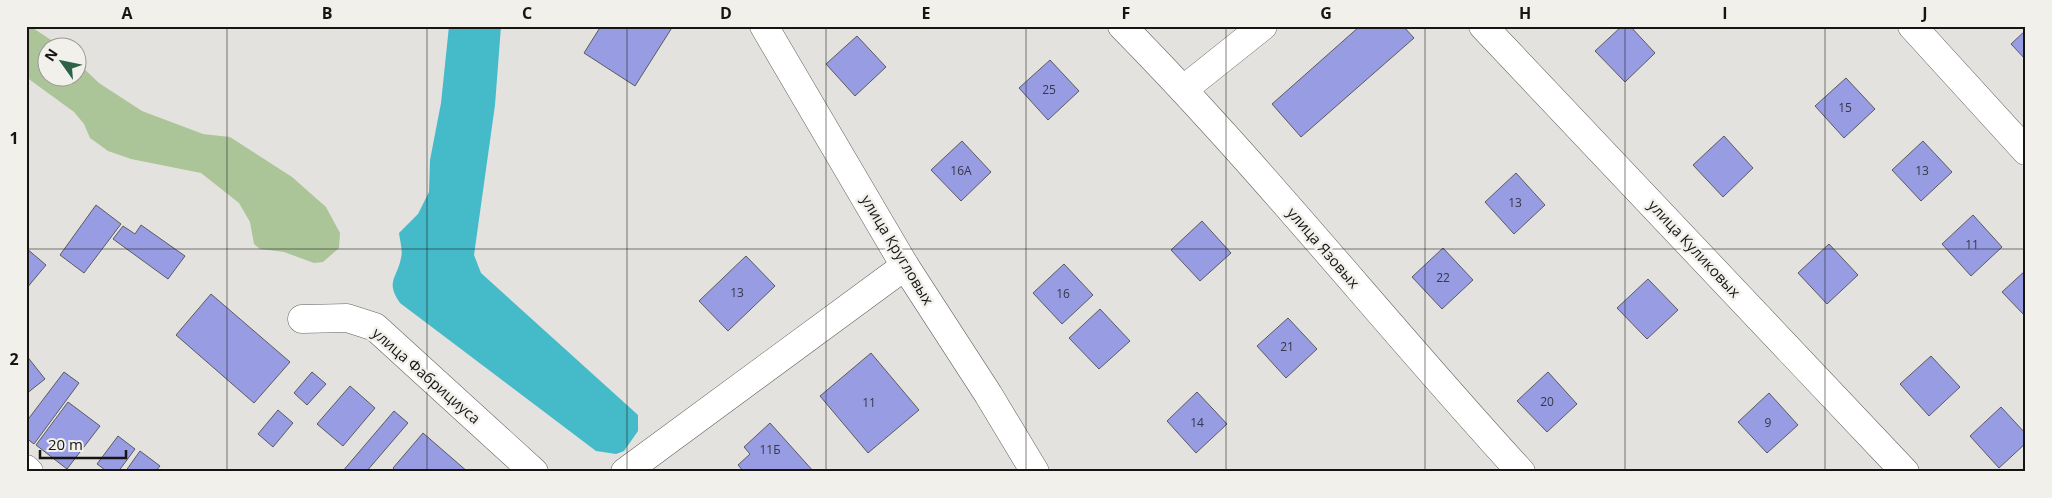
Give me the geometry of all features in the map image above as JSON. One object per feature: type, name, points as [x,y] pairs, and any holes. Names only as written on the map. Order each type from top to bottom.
[{"type":"street","name":"улица Кругловых","points":[[764,26],[905,266],[988,394],[1035,472]]},
{"type":"street","name":"улица Язовых","points":[[1122,26],[1184,89],[1521,472]]},
{"type":"street","points":[[1184,89],[1263,26]]},
{"type":"street","name":"улица Куликовых","points":[[1483,26],[1905,472]]},
{"type":"street","points":[[1912,26],[2026,151]]},
{"type":"street","points":[[625,472],[905,266]]},
{"type":"street","name":"улица Фабрициуса","points":[[302,319],[347,318],[375,327],[534,472]]},
{"type":"street","points":[[26,468],[29,472]]},
{"type":"green space","points":[[26,26],[30,26],[48,38],[38,38],[38,86],[26,77]]},
{"type":"green space","points":[[88,73],[99,83],[142,111],[203,134],[230,137],[292,177],[326,207],[340,233],[339,248],[323,262],[314,263],[284,252],[260,249],[254,244],[250,222],[239,203],[201,173],[131,159],[108,151],[90,138],[84,124],[74,112],[41,88],[88,88]]},
{"type":"water","points":[[449,26],[501,26],[495,105],[474,255],[481,273],[638,415],[638,431],[624,451],[616,454],[596,451],[400,303],[393,290],[393,280],[402,255],[399,233],[418,214],[429,192],[430,160],[441,103]]},
{"type":"building","points":[[601,26],[673,26],[635,86],[584,53]]},
{"type":"building","points":[[1360,26],[1403,26],[1414,38],[1301,137],[1272,104]]},
{"type":"building","points":[[1622,26],[1630,26],[1655,53],[1625,82],[1595,51]]},
{"type":"building","points":[[2026,30],[2026,60],[2011,44]]},
{"type":"building","points":[[857,36],[886,67],[855,96],[826,64]]},
{"type":"building","points":[[1050,60],[1079,91],[1048,120],[1019,88]]},
{"type":"building","points":[[1846,78],[1875,109],[1844,138],[1815,106]]},
{"type":"building","points":[[1724,136],[1753,168],[1723,197],[1693,165]]},
{"type":"building","points":[[962,141],[991,172],[961,201],[931,170]]},
{"type":"building","points":[[1923,141],[1952,172],[1921,201],[1892,170]]},
{"type":"building","points":[[1516,173],[1545,205],[1514,234],[1485,202]]},
{"type":"building","points":[[96,205],[121,224],[84,273],[60,255]]},
{"type":"building","points":[[1973,215],[2002,247],[1971,276],[1942,244]]},
{"type":"building","points":[[1202,221],[1231,253],[1200,281],[1171,250]]},
{"type":"building","points":[[141,225],[185,256],[168,279],[113,239],[123,226],[135,234]]},
{"type":"building","points":[[1829,244],[1858,275],[1827,304],[1798,273]]},
{"type":"building","points":[[26,248],[46,265],[26,289]]},
{"type":"building","points":[[1443,248],[1473,280],[1442,309],[1412,277]]},
{"type":"building","points":[[746,256],[775,286],[728,331],[699,301]]},
{"type":"building","points":[[1064,264],[1093,295],[1062,324],[1033,293]]},
{"type":"building","points":[[2026,270],[2026,317],[2002,292]]},
{"type":"building","points":[[1648,279],[1678,310],[1647,339],[1617,308]]},
{"type":"building","points":[[211,294],[290,362],[254,403],[176,335]]},
{"type":"building","points":[[1100,309],[1130,341],[1099,369],[1069,338]]},
{"type":"building","points":[[1288,318],[1317,349],[1286,378],[1257,346]]},
{"type":"building","points":[[871,353],[919,410],[868,453],[820,396]]},
{"type":"building","points":[[26,355],[45,379],[26,394]]},
{"type":"building","points":[[1931,356],[1960,387],[1929,416],[1900,384]]},
{"type":"building","points":[[64,372],[79,383],[34,444],[26,438],[26,422]]},
{"type":"building","points":[[312,372],[326,384],[307,405],[294,393]]},
{"type":"building","points":[[1548,372],[1577,404],[1547,432],[1517,401]]},
{"type":"building","points":[[350,386],[375,408],[343,446],[317,424]]},
{"type":"building","points":[[1197,392],[1227,424],[1196,453],[1167,421]]},
{"type":"building","points":[[1769,393],[1798,425],[1767,453],[1738,422]]},
{"type":"building","points":[[68,402],[100,426],[67,469],[36,445]]},
{"type":"building","points":[[2001,407],[2026,434],[2026,443],[1999,468],[1970,436]]},
{"type":"building","points":[[278,410],[293,423],[273,447],[258,434]]},
{"type":"building","points":[[394,411],[408,423],[366,472],[342,472]]},
{"type":"building","points":[[770,423],[814,472],[744,472],[738,465],[750,454],[744,447]]},
{"type":"building","points":[[423,433],[468,472],[397,472],[393,468]]},
{"type":"building","points":[[118,436],[135,449],[118,472],[108,472],[97,464]]},
{"type":"building","points":[[140,451],[160,466],[155,472],[125,472]]}]
